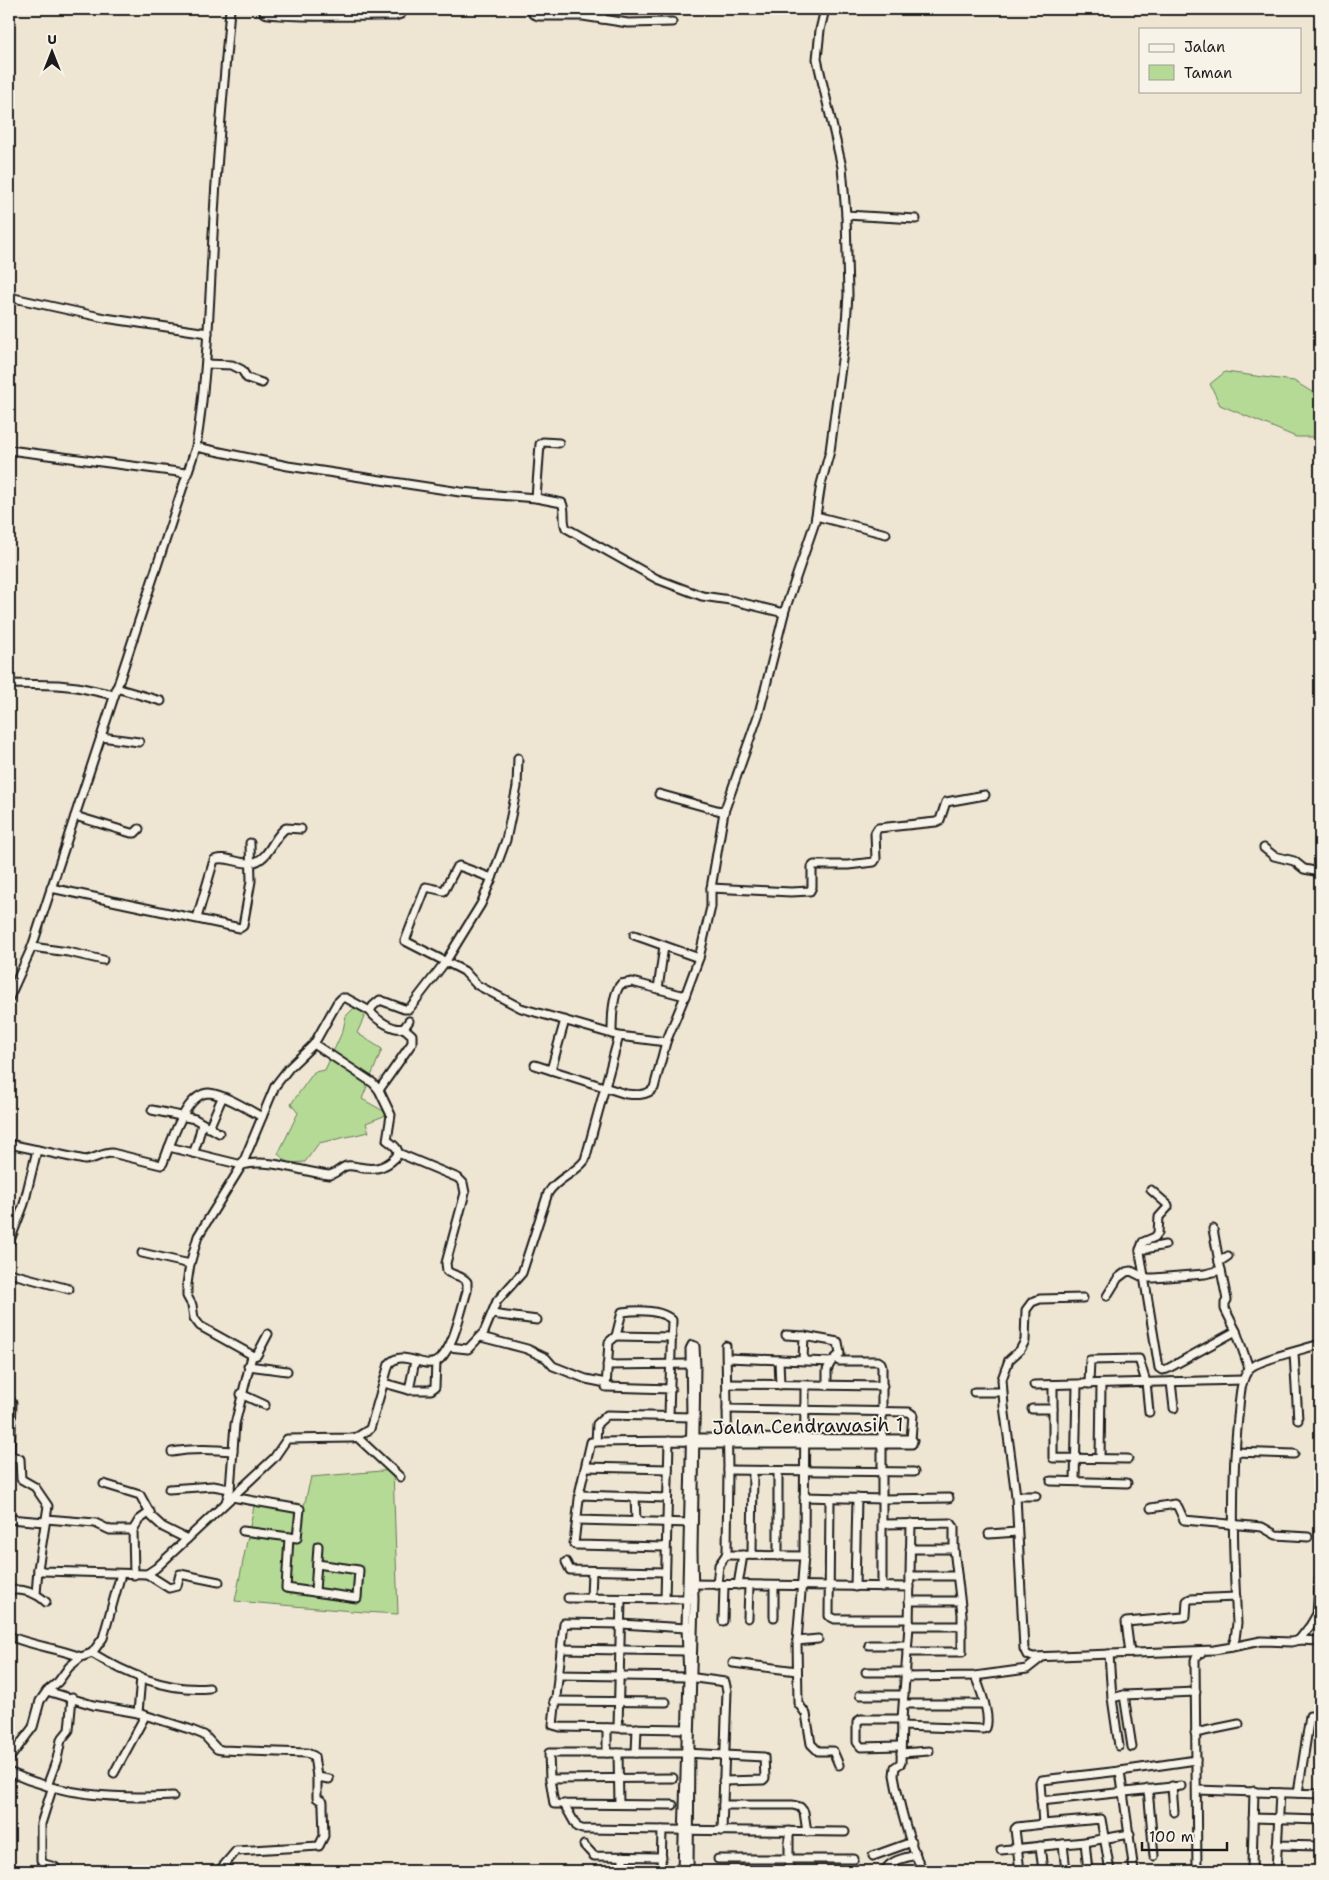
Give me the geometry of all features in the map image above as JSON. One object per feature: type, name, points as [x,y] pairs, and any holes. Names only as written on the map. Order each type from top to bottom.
[{"type":"street","points":[[9,998],[32,947],[196,447],[206,364],[215,196],[230,9]]},
{"type":"street","points":[[264,9],[264,12],[268,15],[290,16],[395,16],[401,14],[404,9]]},
{"type":"street","points":[[533,9],[533,14],[538,16],[584,16],[628,23],[672,22]]},
{"type":"street","points":[[602,19],[603,9]]},
{"type":"street","points":[[535,1065],[629,1095],[639,1095],[651,1091],[656,1084],[666,1042],[686,996],[699,958],[710,906],[710,888],[724,812],[759,713],[784,613],[816,516],[830,451],[845,336],[848,294],[846,197],[842,167],[817,59],[820,30],[825,9]]},
{"type":"street","points":[[846,215],[916,219]]},
{"type":"street","points":[[9,297],[105,318],[208,333]]},
{"type":"street","points":[[206,364],[232,365],[242,370],[247,378],[262,383]]},
{"type":"street","points":[[536,498],[540,444],[543,442],[559,443]]},
{"type":"street","points":[[196,447],[288,466],[467,492],[536,498],[562,503],[566,528],[657,579],[702,596],[730,600],[784,613]]},
{"type":"street","points":[[9,450],[186,473]]},
{"type":"street","points":[[816,516],[886,534]]},
{"type":"street","points":[[9,684],[77,686],[161,701]]},
{"type":"street","points":[[101,737],[139,742]]},
{"type":"street","points":[[370,1011],[380,1000],[409,1009],[446,961],[481,904],[506,840],[517,787],[518,758]]},
{"type":"street","points":[[659,794],[724,812]]},
{"type":"street","points":[[710,888],[791,892],[810,891],[812,887],[812,868],[814,865],[848,865],[874,862],[876,859],[875,833],[878,828],[936,822],[940,820],[946,802],[985,795]]},
{"type":"street","points":[[75,816],[131,833],[135,833],[139,829]]},
{"type":"street","points":[[197,918],[214,860],[220,858],[250,863],[263,857],[271,848],[278,834],[286,828],[301,829]]},
{"type":"street","points":[[51,888],[238,928],[243,926],[251,881],[250,843]]},
{"type":"street","points":[[1264,848],[1274,856],[1294,861],[1304,869],[1320,872]]},
{"type":"street","points":[[492,878],[459,866],[444,890],[426,887],[405,941],[466,972],[477,985],[521,1008],[616,1035],[666,1042]]},
{"type":"street","points":[[634,935],[699,958]]},
{"type":"street","points":[[658,989],[664,946]]},
{"type":"street","points":[[32,947],[68,952],[103,960]]},
{"type":"street","points":[[449,1347],[468,1349],[481,1337],[497,1301],[522,1273],[548,1193],[553,1185],[585,1160],[616,1035],[612,1017],[616,993],[621,984],[632,982],[686,996]]},
{"type":"street","points":[[268,1334],[257,1355],[252,1356],[200,1326],[194,1318],[192,1306],[187,1296],[187,1284],[190,1264],[198,1236],[242,1165],[276,1086],[290,1068],[314,1044],[337,1003],[342,998],[346,998],[370,1011],[380,1021],[398,1029],[406,1025],[412,1034],[412,1043],[379,1090]]},
{"type":"street","points":[[551,1070],[565,1020]]},
{"type":"street","points":[[314,1044],[373,1083],[379,1090],[391,1114],[387,1140],[396,1146],[398,1153]]},
{"type":"street","points":[[9,1144],[85,1160],[105,1153],[112,1153],[161,1164],[164,1163],[181,1117],[197,1097],[202,1094],[212,1094],[262,1117]]},
{"type":"street","points":[[193,1154],[200,1139],[199,1133],[206,1126],[222,1098]]},
{"type":"street","points":[[152,1110],[195,1119],[219,1133]]},
{"type":"street","points":[[169,1147],[242,1165],[281,1165],[329,1175],[334,1174],[345,1166],[372,1170],[381,1168],[397,1156],[398,1153]]},
{"type":"street","points":[[9,1243],[24,1204],[37,1150]]},
{"type":"street","points":[[38,1569],[43,1571],[147,1574],[156,1568],[274,1458],[287,1440],[357,1437],[370,1429],[389,1364],[393,1360],[400,1357],[430,1364],[441,1359],[449,1347],[467,1290],[465,1278],[447,1271],[446,1263],[465,1193],[463,1183],[458,1178],[398,1153]]},
{"type":"street","points":[[1151,1190],[1168,1205],[1159,1216],[1157,1236],[1145,1240],[1140,1250],[1160,1370],[1167,1369],[1236,1331]]},
{"type":"street","points":[[1213,1229],[1227,1300],[1224,1303],[1225,1309],[1236,1331],[1250,1368]]},
{"type":"street","points":[[1140,1250],[1165,1244]]},
{"type":"street","points":[[142,1253],[190,1264]]},
{"type":"street","points":[[1219,1262],[1228,1256]]},
{"type":"street","points":[[1107,1296],[1124,1272],[1131,1271],[1145,1278],[1205,1274],[1220,1270]]},
{"type":"street","points":[[9,1273],[69,1290]]},
{"type":"street","points":[[1083,1298],[1040,1299],[1032,1302],[1026,1310],[1026,1341],[1020,1350],[1009,1360],[1002,1379],[1002,1392],[1016,1496],[1024,1649],[1027,1656],[1040,1658],[1205,1650],[1261,1642],[1320,1641]]},
{"type":"street","points":[[670,1415],[671,1389],[672,1320],[652,1312],[622,1312],[616,1336],[609,1342],[607,1388],[671,1389]]},
{"type":"street","points":[[492,1314],[537,1320]]},
{"type":"street","points":[[786,1335],[838,1342],[840,1354],[831,1362],[827,1370],[827,1386]]},
{"type":"street","points":[[616,1336],[672,1337]]},
{"type":"street","points":[[803,1360],[804,1336]]},
{"type":"street","points":[[481,1337],[527,1349],[546,1358],[553,1366],[586,1379],[606,1383]]},
{"type":"street","points":[[1232,1647],[1236,1632],[1233,1524],[1236,1452],[1243,1380],[1250,1368],[1263,1361],[1320,1344]]},
{"type":"street","points":[[689,1871],[687,1753],[691,1599],[690,1347],[692,1345],[695,1346],[691,1441]]},
{"type":"street","points":[[723,1621],[719,1565],[726,1555],[728,1440],[726,1346]]},
{"type":"street","points":[[1294,1353],[1298,1420]]},
{"type":"street","points":[[229,1500],[235,1424],[252,1356]]},
{"type":"street","points":[[726,1358],[831,1362]]},
{"type":"street","points":[[1089,1384],[1089,1363],[1091,1360],[1139,1359],[1146,1382],[1149,1412]]},
{"type":"street","points":[[409,1390],[415,1360]]},
{"type":"street","points":[[779,1360],[780,1385]]},
{"type":"street","points":[[839,1360],[882,1362],[882,1587]]},
{"type":"street","points":[[384,1383],[409,1390],[428,1391],[434,1387],[436,1362]]},
{"type":"street","points":[[607,1365],[690,1364]]},
{"type":"street","points":[[248,1366],[287,1371]]},
{"type":"street","points":[[1034,1385],[1243,1380]]},
{"type":"street","points":[[1171,1382],[1174,1408]]},
{"type":"street","points":[[727,1384],[883,1386]]},
{"type":"street","points":[[1100,1458],[1101,1384]]},
{"type":"street","points":[[806,1385],[804,1556],[797,1640],[798,1702],[806,1714],[811,1744],[818,1751],[833,1752],[839,1765]]},
{"type":"street","points":[[1053,1385],[1053,1458],[1128,1459]]},
{"type":"street","points":[[1075,1481],[1077,1385]]},
{"type":"street","points":[[974,1392],[1002,1392]]},
{"type":"street","points":[[242,1394],[265,1405]]},
{"type":"street","points":[[9,1398],[12,1403],[10,1456],[20,1460],[21,1480],[34,1486],[47,1503],[36,1594]]},
{"type":"street","points":[[727,1409],[883,1412]]},
{"type":"street","points":[[1032,1410],[1053,1410]]},
{"type":"street","name":"Jalan Cendrawasih 1","points":[[596,1442],[728,1440],[883,1442],[911,1439],[912,1413],[883,1412]]},
{"type":"street","points":[[665,1547],[576,1545],[574,1540],[589,1444],[596,1442],[597,1424],[607,1415],[691,1417]]},
{"type":"street","points":[[357,1437],[400,1477]]},
{"type":"street","points":[[665,1599],[669,1441]]},
{"type":"street","points":[[172,1452],[186,1449],[232,1451]]},
{"type":"street","points":[[1236,1452],[1294,1454]]},
{"type":"street","points":[[586,1467],[668,1469]]},
{"type":"street","points":[[728,1470],[914,1472]]},
{"type":"street","points":[[752,1556],[753,1471]]},
{"type":"street","points":[[778,1471],[778,1556]]},
{"type":"street","points":[[1051,1481],[1127,1483]]},
{"type":"street","points":[[104,1484],[140,1495],[152,1517],[163,1526],[187,1539]]},
{"type":"street","points":[[169,1488],[213,1486],[230,1488]]},
{"type":"street","points":[[580,1495],[667,1498]]},
{"type":"street","points":[[1016,1496],[1036,1496]]},
{"type":"street","points":[[635,1497],[636,1522]]},
{"type":"street","points":[[804,1497],[949,1498]]},
{"type":"street","points":[[830,1498],[828,1614],[832,1618],[962,1626]]},
{"type":"street","points":[[855,1587],[857,1498]]},
{"type":"street","points":[[229,1500],[300,1509],[298,1538],[243,1530]]},
{"type":"street","points":[[1151,1508],[1175,1504],[1178,1506],[1184,1520],[1266,1528],[1276,1535],[1308,1537]]},
{"type":"street","points":[[134,1575],[133,1530],[139,1520],[150,1512]]},
{"type":"street","points":[[9,1519],[95,1523],[110,1530],[133,1530]]},
{"type":"street","points":[[577,1520],[691,1523]]},
{"type":"street","points":[[911,1523],[910,1601],[901,1763],[895,1767],[894,1775],[912,1842],[924,1871]]},
{"type":"street","points":[[869,1645],[962,1652],[962,1626],[953,1524],[883,1524]]},
{"type":"street","points":[[989,1534],[1017,1532]]},
{"type":"street","points":[[289,1536],[286,1588],[357,1598],[359,1570],[317,1564]]},
{"type":"street","points":[[315,1592],[318,1546]]},
{"type":"street","points":[[910,1549],[954,1549]]},
{"type":"street","points":[[726,1555],[804,1556]]},
{"type":"street","points":[[738,1585],[743,1555]]},
{"type":"street","points":[[566,1562],[570,1570],[665,1572]]},
{"type":"street","points":[[1299,1640],[1318,1614],[1320,1569]]},
{"type":"street","points":[[591,1598],[592,1571]]},
{"type":"street","points":[[9,1759],[33,1727],[40,1701],[47,1691],[58,1682],[69,1667],[92,1653],[103,1638],[121,1574]]},
{"type":"street","points":[[147,1574],[168,1588],[177,1586],[180,1574],[219,1582]]},
{"type":"street","points":[[910,1576],[957,1576]]},
{"type":"street","points":[[691,1584],[910,1587]]},
{"type":"street","points":[[748,1618],[749,1585]]},
{"type":"street","points":[[774,1586],[774,1617]]},
{"type":"street","points":[[9,1591],[14,1590],[36,1594],[46,1602]]},
{"type":"street","points":[[1130,1653],[1126,1626],[1128,1621],[1184,1617],[1186,1616],[1187,1600],[1236,1597]]},
{"type":"street","points":[[568,1598],[691,1599]]},
{"type":"street","points":[[618,1728],[621,1598]]},
{"type":"street","points":[[687,1753],[685,1730],[690,1678],[686,1628],[691,1599]]},
{"type":"street","points":[[910,1601],[960,1601]]},
{"type":"street","points":[[685,1730],[554,1726],[553,1724],[564,1623],[686,1628]]},
{"type":"street","points":[[9,1636],[28,1644],[66,1651],[81,1658]]},
{"type":"street","points":[[797,1640],[818,1639]]},
{"type":"street","points":[[562,1649],[687,1651]]},
{"type":"street","points":[[1197,1871],[1195,1660],[1199,1653],[1205,1650]]},
{"type":"street","points":[[92,1653],[141,1677],[183,1689],[209,1688]]},
{"type":"street","points":[[1109,1654],[1112,1698],[1119,1746]]},
{"type":"street","points":[[866,1672],[906,1675],[975,1676],[1027,1668],[1040,1658]]},
{"type":"street","points":[[733,1663],[797,1671]]},
{"type":"street","points":[[558,1675],[690,1678],[722,1681],[727,1685],[722,1831]]},
{"type":"street","points":[[929,1751],[861,1747],[857,1742],[858,1722],[861,1720],[983,1730],[988,1724],[975,1676]]},
{"type":"street","points":[[114,1773],[142,1714],[141,1677]]},
{"type":"street","points":[[47,1691],[93,1705],[142,1714],[204,1735],[217,1749],[311,1754],[314,1756],[317,1798],[323,1802],[324,1836],[319,1846],[236,1851],[219,1871]]},
{"type":"street","points":[[1112,1698],[1124,1695],[1196,1692]]},
{"type":"street","points":[[860,1695],[904,1695]]},
{"type":"street","points":[[1124,1695],[1132,1747]]},
{"type":"street","points":[[57,1871],[55,1867],[44,1864],[40,1860],[41,1824],[61,1740],[69,1730],[72,1698]]},
{"type":"street","points":[[554,1701],[666,1702]]},
{"type":"street","points":[[904,1704],[984,1704]]},
{"type":"street","points":[[1298,1793],[1310,1716],[1320,1715]]},
{"type":"street","points":[[1196,1733],[1239,1724]]},
{"type":"street","points":[[607,1728],[607,1753]]},
{"type":"street","points":[[636,1753],[637,1728]]},
{"type":"street","points":[[673,1805],[553,1803],[548,1757],[550,1752],[687,1753],[724,1756],[764,1756],[765,1778],[760,1780],[723,1781]]},
{"type":"street","points":[[618,1753],[619,1804]]},
{"type":"street","points":[[1043,1824],[1039,1784],[1042,1780],[1196,1760]]},
{"type":"street","points":[[1120,1771],[1134,1871]]},
{"type":"street","points":[[9,1772],[50,1787],[95,1796],[137,1798],[173,1796]]},
{"type":"street","points":[[317,1777],[329,1779]]},
{"type":"street","points":[[550,1779],[673,1778]]},
{"type":"street","points":[[1172,1786],[1174,1812]]},
{"type":"street","points":[[1040,1801],[1181,1786]]},
{"type":"street","points":[[1148,1789],[1154,1856]]},
{"type":"street","points":[[1197,1790],[1320,1794]]},
{"type":"street","points":[[1254,1791],[1252,1868],[1294,1871]]},
{"type":"street","points":[[1276,1870],[1280,1793]]},
{"type":"street","points":[[564,1804],[577,1827],[582,1829],[845,1832]]},
{"type":"street","points":[[723,1805],[793,1805],[800,1807],[804,1812],[807,1832]]},
{"type":"street","points":[[1020,1871],[1015,1829],[1017,1827],[1100,1818],[1106,1838],[1110,1871]]},
{"type":"street","points":[[1253,1818],[1320,1820]]},
{"type":"street","points":[[661,1871],[662,1830]]},
{"type":"street","points":[[682,1871],[687,1830]]},
{"type":"street","points":[[789,1831],[789,1871]]},
{"type":"street","points":[[1001,1850],[1085,1842],[1130,1834]]},
{"type":"street","points":[[873,1856],[912,1842]]},
{"type":"street","points":[[1085,1842],[1088,1871]]},
{"type":"street","points":[[1063,1844],[1066,1871]]},
{"type":"street","points":[[584,1845],[594,1856],[662,1857]]},
{"type":"street","points":[[1277,1845],[1320,1846]]},
{"type":"street","points":[[1040,1846],[1043,1871]]},
{"type":"street","points":[[885,1871],[887,1866],[896,1860],[916,1854]]},
{"type":"street","points":[[622,1856],[623,1871]]},
{"type":"street","points":[[718,1859],[854,1859]]},
{"type":"green space","points":[[1225,372],[1294,381],[1320,397],[1320,437],[1296,437],[1220,405],[1210,384]]},
{"type":"green space","points":[[356,1006],[366,1013],[357,1033],[382,1049],[362,1099],[389,1114],[366,1123],[369,1132],[319,1143],[305,1162],[289,1163],[278,1154],[298,1113],[291,1104],[314,1072],[325,1070],[343,1030],[346,1016]]},
{"type":"green space","points":[[393,1470],[398,1614],[235,1601],[254,1506],[304,1506],[311,1477]]}]
